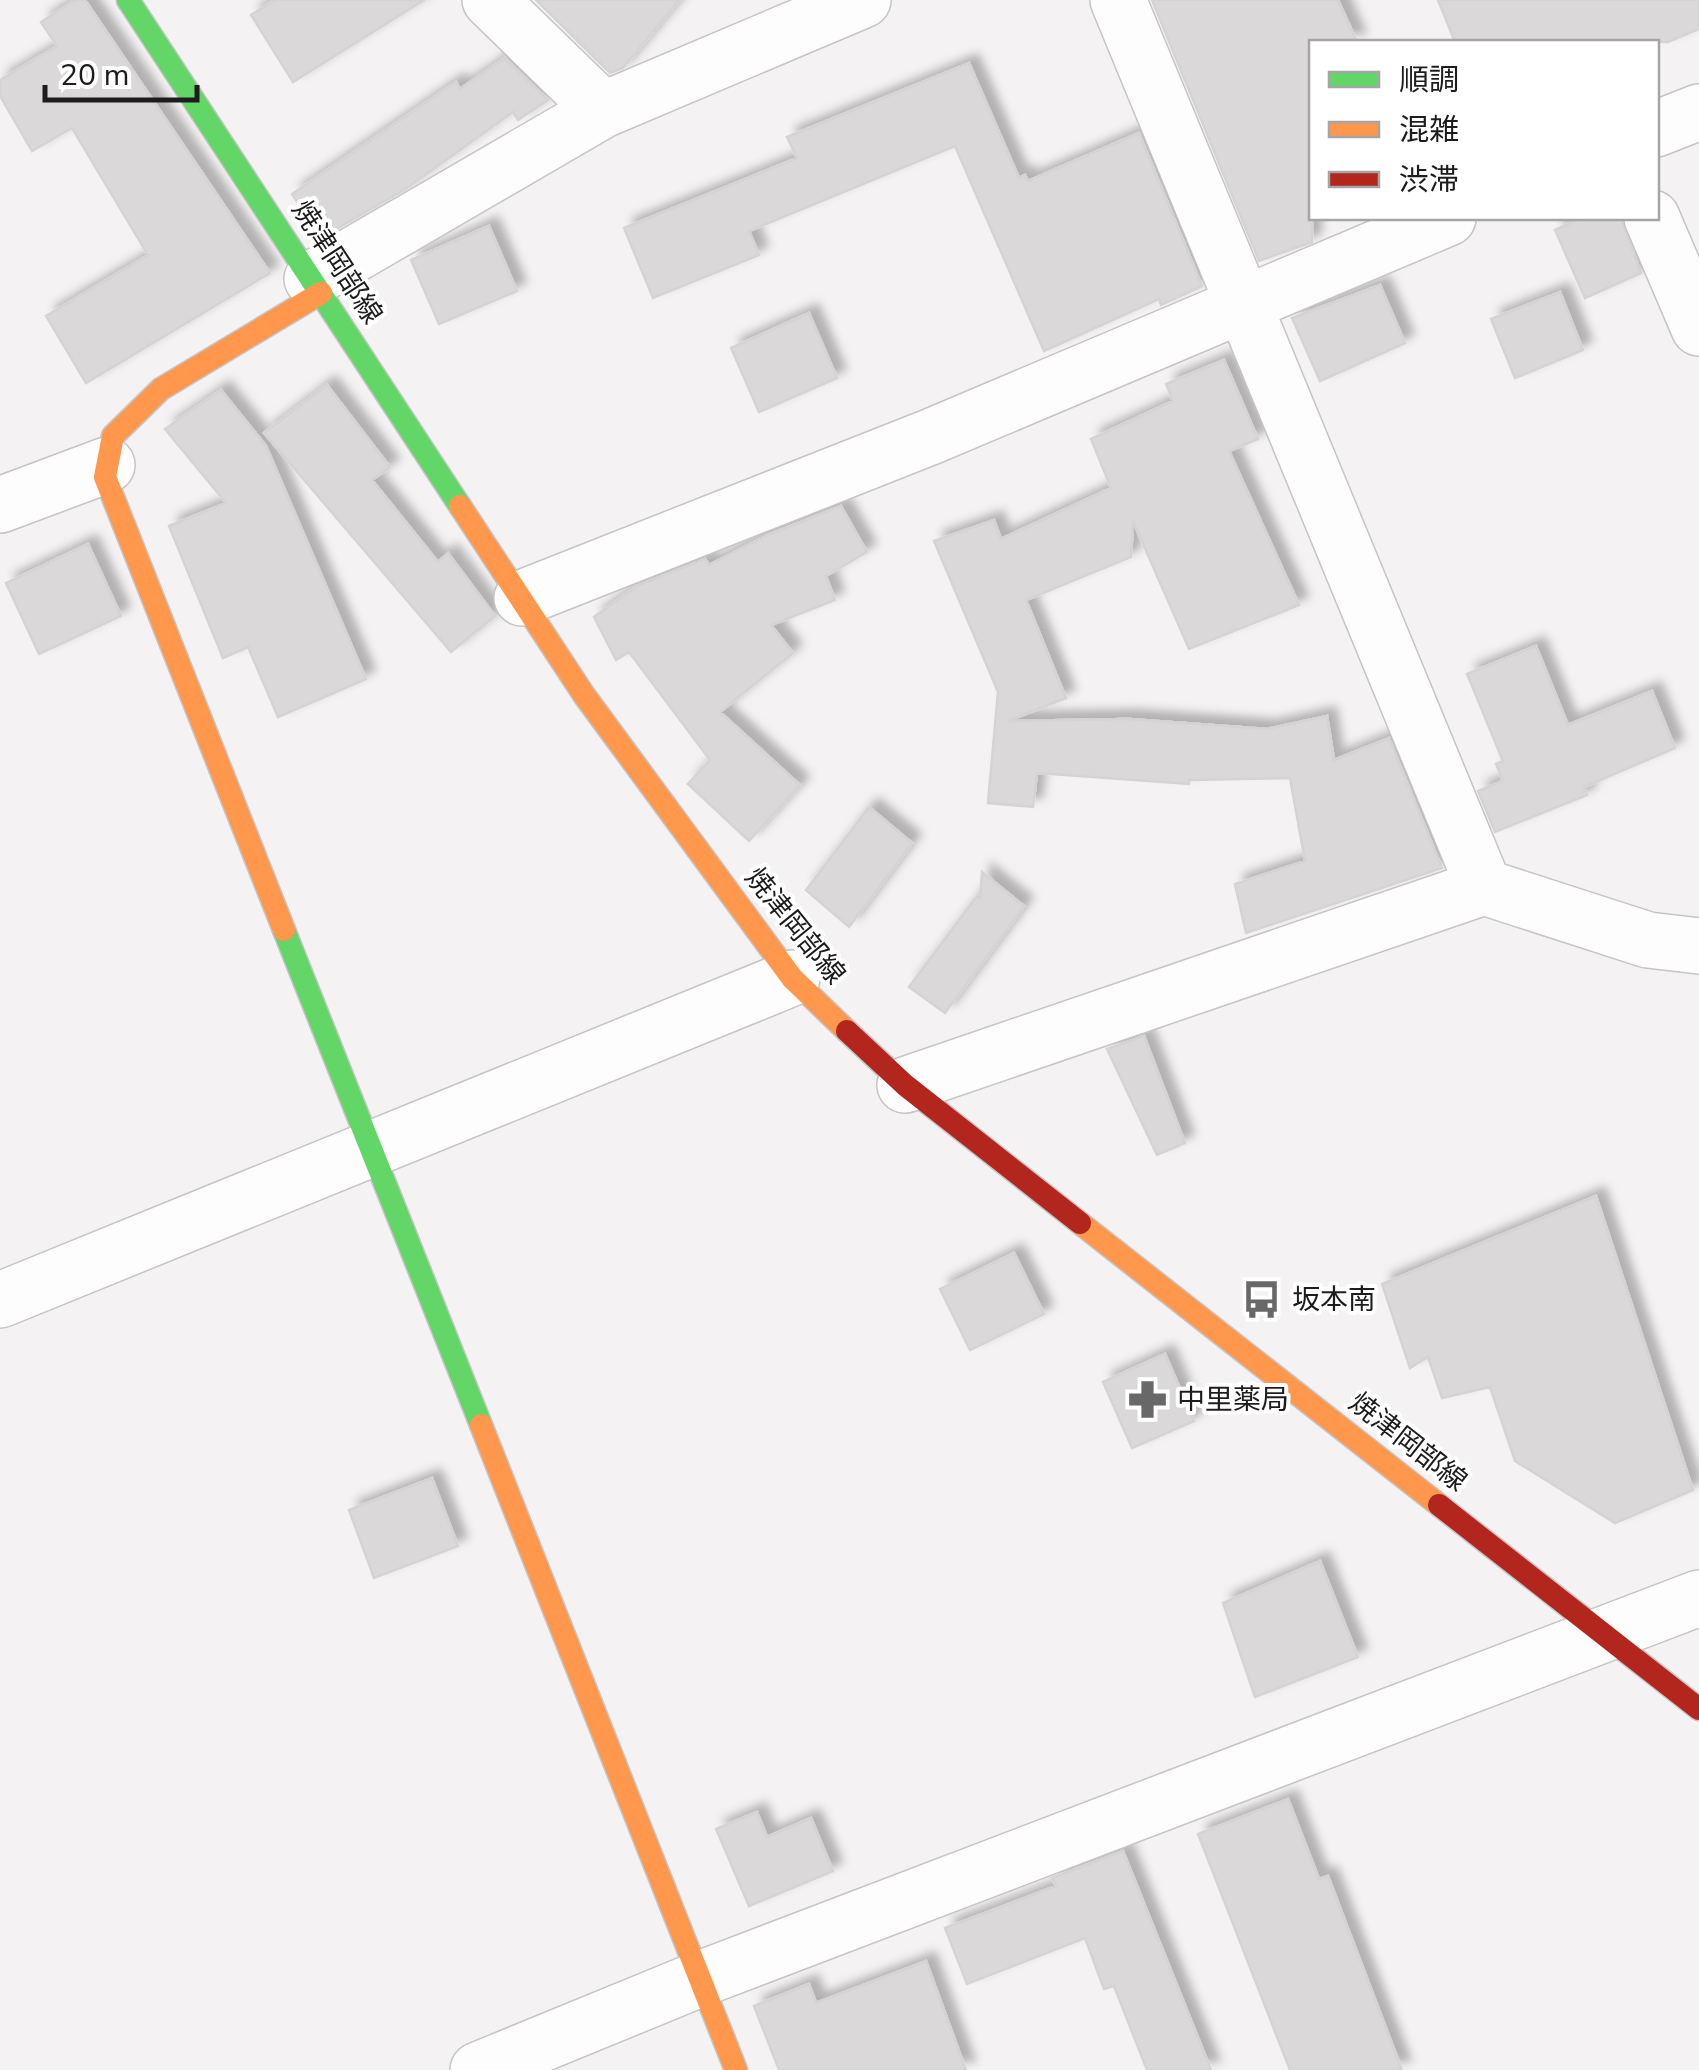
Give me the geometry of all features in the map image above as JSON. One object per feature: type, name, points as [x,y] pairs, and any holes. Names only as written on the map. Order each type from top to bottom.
[{"type":"main road","name":"焼津岡部線","points":[[128,0],[584,695],[792,978],[905,1085],[1004,1158],[1699,1709]]},
{"type":"main road","points":[[316,286],[161,389],[113,436],[105,477],[736,2070]]},
{"type":"street","points":[[490,0],[604,110]]},
{"type":"street","points":[[316,286],[604,110],[863,0]]},
{"type":"street","points":[[1118,0],[1484,887]]},
{"type":"street","points":[[1659,128],[1699,112]]},
{"type":"street","points":[[522,598],[930,437],[1443,220]]},
{"type":"street","points":[[1653,220],[1699,328]]},
{"type":"street","points":[[0,505],[107,465]]},
{"type":"street","points":[[905,1085],[1484,887],[1648,940],[1699,946]]},
{"type":"street","points":[[0,1300],[792,978]]},
{"type":"street","points":[[478,2070],[700,1979],[1699,1598]]},
{"type":"building","points":[[75,0],[85,0],[270,273],[86,383],[46,316],[148,255],[72,128],[32,151],[0,96],[0,80],[57,46],[41,22]]},
{"type":"building","points":[[275,0],[424,0],[293,82],[251,15]]},
{"type":"building","points":[[536,0],[679,0],[623,68],[610,73]]},
{"type":"building","points":[[1152,0],[1338,0],[1356,40],[1309,40],[1312,242],[1259,261]]},
{"type":"building","points":[[1438,0],[1699,0],[1699,29],[1668,42],[1454,40]]},
{"type":"building","points":[[505,58],[548,100],[518,120],[513,112],[407,188],[321,238],[292,194],[456,82],[460,89]]},
{"type":"building","points":[[969,63],[1019,178],[1025,175],[1028,181],[1139,133],[1202,286],[1161,305],[1159,299],[1044,351],[955,146],[749,231],[759,255],[653,298],[624,228],[797,158],[787,137]]},
{"type":"building","points":[[1578,220],[1622,220],[1641,273],[1585,298],[1555,230]]},
{"type":"building","points":[[489,226],[517,291],[439,324],[411,260]]},
{"type":"building","points":[[1380,285],[1405,343],[1320,381],[1292,318]]},
{"type":"building","points":[[1560,292],[1583,350],[1515,378],[1491,319]]},
{"type":"building","points":[[809,313],[837,378],[759,412],[731,348]]},
{"type":"building","points":[[1224,360],[1258,439],[1229,451],[1299,605],[1189,649],[1133,521],[1131,557],[1026,600],[1066,698],[1008,721],[1129,719],[1267,729],[1327,716],[1334,760],[1389,738],[1442,868],[1246,933],[1235,884],[1305,861],[1290,778],[1189,780],[1189,784],[1037,773],[1033,807],[988,803],[998,692],[934,541],[994,520],[1001,539],[1111,488],[1091,439],[1173,401],[1166,384]]},
{"type":"building","points":[[327,385],[390,467],[372,480],[438,562],[448,553],[495,616],[451,652],[264,433]]},
{"type":"building","points":[[221,390],[266,446],[366,679],[278,717],[248,647],[223,658],[169,526],[226,503],[165,429]]},
{"type":"building","points":[[841,506],[867,552],[826,576],[835,600],[771,625],[793,653],[720,712],[800,785],[749,841],[688,784],[710,760],[629,652],[616,660],[594,617],[637,586],[705,559],[709,565],[768,535]]},
{"type":"building","points":[[88,544],[121,616],[39,654],[6,583]]},
{"type":"building","points":[[1536,646],[1568,725],[1652,691],[1675,748],[1584,787],[1587,795],[1495,832],[1478,791],[1503,781],[1496,764],[1503,761],[1467,674]]},
{"type":"building","points":[[869,807],[912,843],[849,927],[806,890]]},
{"type":"building","points":[[982,872],[1024,906],[945,1013],[909,987],[977,896],[980,898]]},
{"type":"building","points":[[1144,1036],[1185,1143],[1157,1155],[1107,1049]]},
{"type":"building","points":[[1596,1196],[1693,1490],[1615,1523],[1515,1461],[1490,1387],[1442,1398],[1428,1357],[1410,1368],[1382,1284]]},
{"type":"building","points":[[1014,1253],[1044,1314],[970,1350],[940,1289]]},
{"type":"building","points":[[1165,1354],[1194,1421],[1132,1448],[1103,1382]]},
{"type":"building","points":[[432,1478],[458,1546],[374,1578],[349,1510]]},
{"type":"building","points":[[1320,1561],[1358,1657],[1255,1697],[1223,1603]]},
{"type":"building","points":[[1288,1799],[1319,1879],[1328,1876],[1402,2070],[1290,2070],[1198,1834]]},
{"type":"building","points":[[757,1812],[767,1837],[811,1818],[833,1871],[749,1906],[716,1829]]},
{"type":"building","points":[[1123,1851],[1211,2070],[1147,2070],[1114,1986],[1104,1989],[1085,1938],[967,1984],[945,1928],[1056,1886],[1052,1878]]},
{"type":"building","points":[[926,1961],[966,2070],[779,2070],[754,2006],[809,1984],[816,2003]]},
{"type":"traffic: fast","points":[[128,0],[460,506]]},
{"type":"traffic: fast","points":[[284,930],[481,1425]]},
{"type":"traffic: slow","points":[[284,930],[105,477],[113,436],[161,389],[321,293]]},
{"type":"traffic: slow","points":[[460,506],[584,695],[792,978],[847,1031]]},
{"type":"traffic: slow","points":[[1080,1223],[1439,1505]]},
{"type":"traffic: slow","points":[[481,1425],[736,2070]]},
{"type":"traffic: jam","points":[[847,1031],[905,1085],[1080,1223]]},
{"type":"traffic: jam","points":[[1439,1505],[1699,1709]]},
{"type":"place","name":"坂本南","points":[[1262,1300]]},
{"type":"place","name":"中里薬局","points":[[1147,1400]]}]
